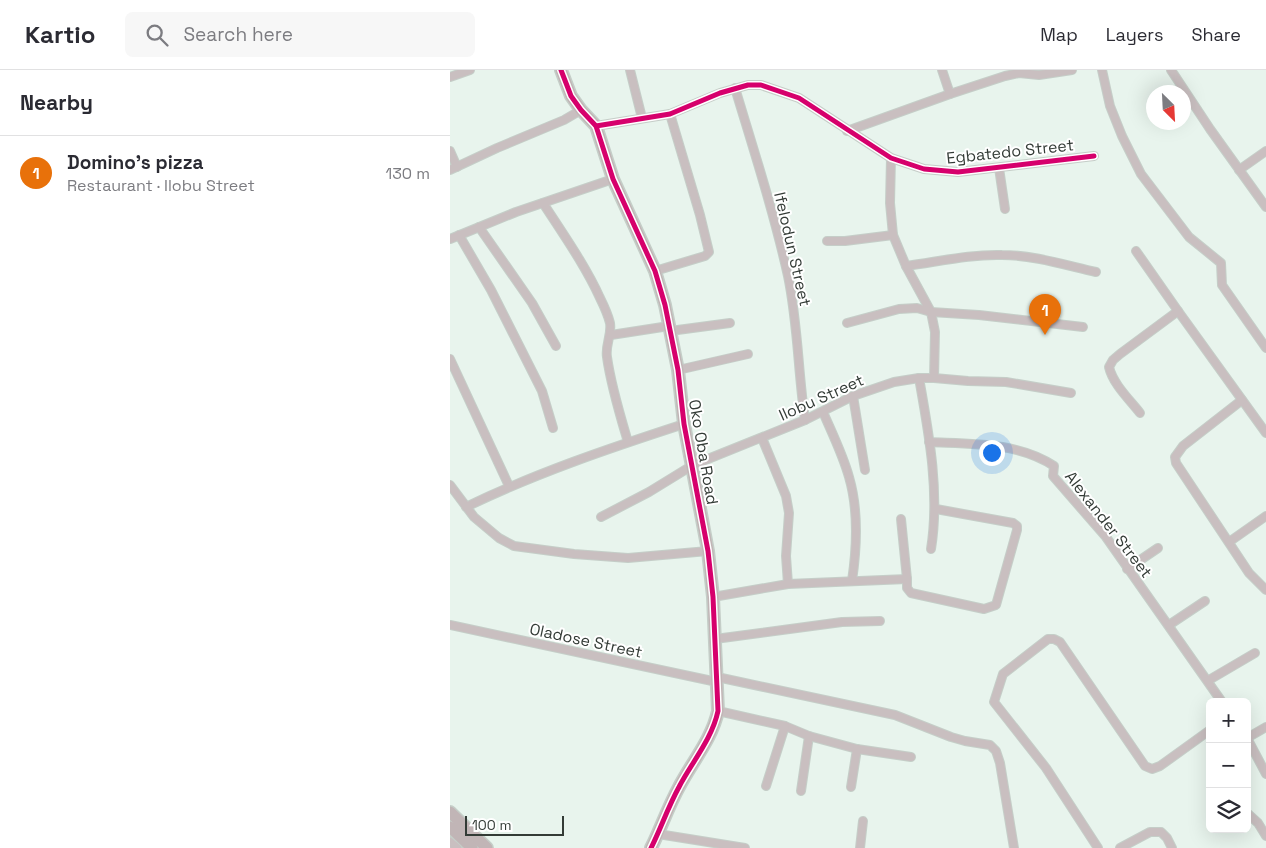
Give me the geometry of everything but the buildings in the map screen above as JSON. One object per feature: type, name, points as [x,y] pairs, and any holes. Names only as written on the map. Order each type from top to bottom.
[{"type":"street","points":[[450,77],[470,70]]},
{"type":"street","name":"Oko Oba Road","points":[[561,70],[571,96],[596,126],[614,179],[656,270],[678,370],[684,424],[708,551],[713,597],[718,710],[716,720],[678,788],[651,848]]},
{"type":"street","points":[[630,70],[642,118]]},
{"type":"street","points":[[942,70],[950,94]]},
{"type":"street","points":[[847,131],[950,94],[1019,74],[1039,76],[1072,70]]},
{"type":"street","points":[[1102,70],[1110,106],[1122,136],[1141,174],[1189,237],[1221,264],[1221,279],[1224,289],[1266,348]]},
{"type":"street","points":[[1171,70],[1266,207]]},
{"type":"street","name":"Egbatedo Street","points":[[596,126],[670,114],[735,88],[761,85],[799,98],[891,158],[915,167],[934,171],[958,172],[1094,156]]},
{"type":"street","name":"Ifelodun Street","points":[[735,88],[770,206],[788,277],[798,336],[805,420]]},
{"type":"street","points":[[450,151],[453,169],[564,120],[581,110]]},
{"type":"street","points":[[656,270],[706,256],[709,252],[670,114]]},
{"type":"street","points":[[1239,170],[1266,151]]},
{"type":"street","points":[[891,158],[890,203],[893,235],[906,266],[931,312],[935,332],[934,378]]},
{"type":"street","points":[[999,168],[1005,209]]},
{"type":"street","points":[[450,239],[543,203],[614,179]]},
{"type":"street","points":[[543,203],[590,276],[606,312],[611,335],[607,344],[606,356],[616,402],[628,442]]},
{"type":"street","points":[[479,227],[532,303],[556,346]]},
{"type":"street","points":[[459,235],[491,290],[542,391],[554,428]]},
{"type":"street","points":[[827,240],[845,241],[893,235]]},
{"type":"street","points":[[1136,251],[1266,433]]},
{"type":"street","points":[[906,266],[980,255],[1002,255],[1030,258],[1096,272]]},
{"type":"street","points":[[847,323],[899,309],[916,308],[931,312],[979,315],[1083,328]]},
{"type":"street","points":[[1140,413],[1115,382],[1109,367],[1120,354],[1178,312]]},
{"type":"street","points":[[611,335],[730,323]]},
{"type":"street","points":[[678,370],[748,354]]},
{"type":"street","points":[[450,359],[509,486]]},
{"type":"street","points":[[919,378],[929,442],[936,510],[931,550]]},
{"type":"street","name":"Ilobu Street","points":[[601,516],[649,492],[693,465],[805,420],[853,396],[894,382],[934,378],[1006,382],[1071,393]]},
{"type":"street","points":[[853,396],[865,470]]},
{"type":"street","points":[[1242,400],[1183,446],[1174,457],[1176,463],[1248,573],[1266,590]]},
{"type":"street","points":[[823,412],[850,478],[855,506],[855,561],[852,581]]},
{"type":"street","points":[[466,507],[509,486],[628,442],[684,424]]},
{"type":"street","points":[[762,438],[786,496],[789,512],[786,556],[788,584]]},
{"type":"street","name":"Alexander Street","points":[[929,442],[990,445],[1013,449],[1037,456],[1054,466],[1053,476],[1106,536],[1127,568],[1209,680],[1220,698]]},
{"type":"street","points":[[450,487],[466,507],[499,538],[514,546],[628,558],[708,551]]},
{"type":"street","points":[[901,519],[908,592],[984,609],[996,605],[1017,530],[1016,526],[936,510]]},
{"type":"street","points":[[1229,542],[1266,516]]},
{"type":"street","points":[[1127,568],[1158,548]]},
{"type":"street","points":[[713,597],[788,584],[907,579]]},
{"type":"street","points":[[1169,625],[1205,601]]},
{"type":"street","points":[[715,639],[842,622],[880,621]]},
{"type":"street","name":"Oladose Street","points":[[450,625],[895,715],[952,737],[990,745],[996,751],[1000,763],[1014,848]]},
{"type":"street","points":[[1098,848],[1046,768],[994,702],[1003,674],[1048,639],[1060,642],[1145,766],[1152,770],[1206,733]]},
{"type":"street","points":[[1209,680],[1255,652]]},
{"type":"street","points":[[718,710],[785,726],[809,736],[857,750],[911,756]]},
{"type":"street","points":[[766,786],[785,726]]},
{"type":"street","points":[[1251,736],[1266,727]]},
{"type":"street","points":[[801,791],[809,736]]},
{"type":"street","points":[[1250,743],[1266,774]]},
{"type":"street","points":[[851,787],[857,750]]},
{"type":"street","points":[[450,812],[487,848]]},
{"type":"street","points":[[1251,816],[1266,836]]},
{"type":"street","points":[[860,848],[864,821]]},
{"type":"street","points":[[450,826],[472,848]]},
{"type":"street","points":[[1120,848],[1150,832],[1160,832],[1167,838],[1172,848]]},
{"type":"street","points":[[658,834],[745,848]]},
{"type":"street","points":[[450,842],[456,848]]},
{"type":"cycle path","points":[[561,70],[571,96],[596,126],[613,179],[655,271],[665,305],[678,370],[684,424],[708,551],[713,597],[718,711],[711,731],[675,795],[651,848]]},
{"type":"cycle path","points":[[596,126],[670,114],[720,93],[748,85],[761,85],[799,98],[891,158],[924,169],[958,172],[1094,156]]},
{"type":"place","name":"Domino’s pizza","points":[[1045,335]]}]
